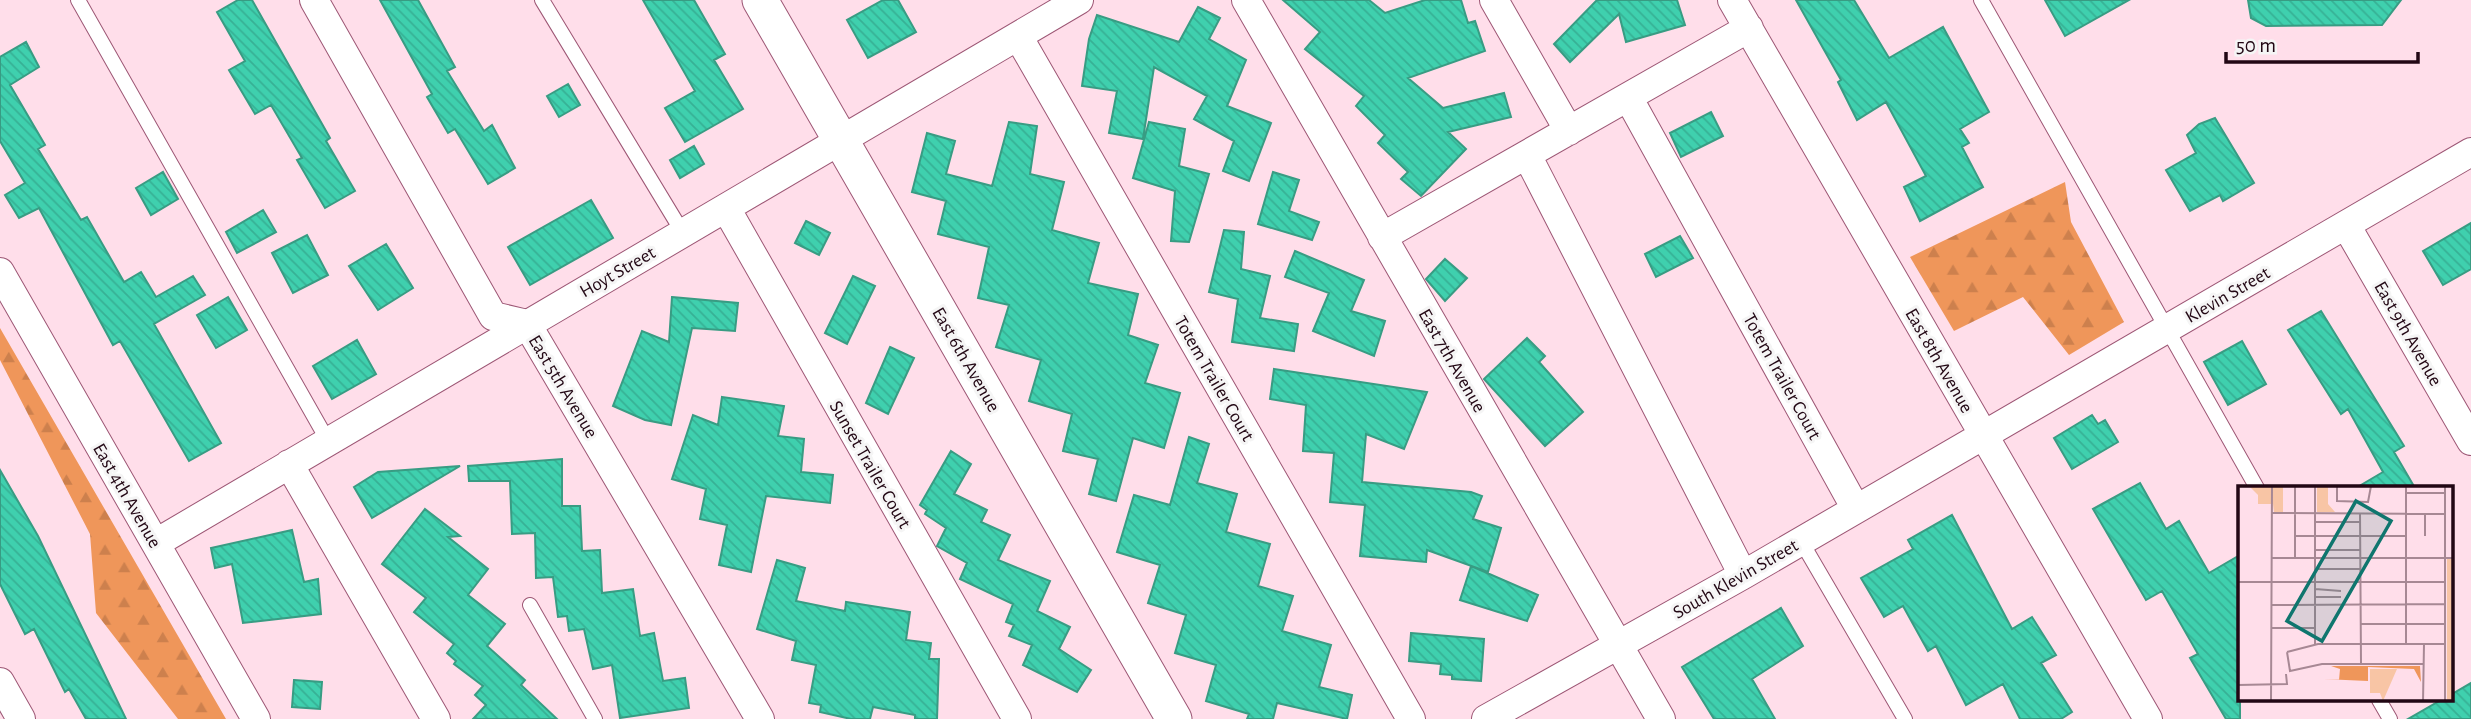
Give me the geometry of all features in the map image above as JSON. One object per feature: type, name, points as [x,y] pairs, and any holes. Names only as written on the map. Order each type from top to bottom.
[{"type":"street","name":"East 5th Avenue","points":[[314,0],[493,316],[527,324],[760,719]]},
{"type":"street","name":"East 6th Avenue","points":[[760,0],[1174,719]]},
{"type":"street","name":"Hoyt Street","points":[[156,543],[1079,0]]},
{"type":"street","name":"East 7th Avenue","points":[[1246,0],[1661,719]]},
{"type":"street","points":[[1494,0],[1569,131]]},
{"type":"street","name":"East 8th Avenue","points":[[1732,0],[2148,719]]},
{"type":"street","points":[[1382,237],[1749,28]]},
{"type":"street","name":"Totem Trailer Court","points":[[1018,36],[1411,719]]},
{"type":"street","name":"Totem Trailer Court","points":[[1628,97],[1856,509]]},
{"type":"street","name":"Klevin Street","points":[[1983,435],[2471,152]]},
{"type":"street","points":[[1527,155],[1743,575]]},
{"type":"street","name":"Sunset Trailer Court","points":[[726,208],[1017,719]]},
{"type":"street","name":"East 9th Avenue","points":[[2346,225],[2471,441]]},
{"type":"street","name":"East 4th Avenue","points":[[0,272],[256,719]]},
{"type":"street","name":"South Klevin Street","points":[[1486,719],[1743,575],[1983,435]]},
{"type":"street","points":[[289,464],[436,719]]},
{"type":"street","points":[[0,682],[21,719]]},
{"type":"lane","points":[[78,0],[328,441]]},
{"type":"lane","points":[[542,0],[683,233]]},
{"type":"lane","points":[[1981,0],[2256,486]]},
{"type":"lane","points":[[1801,541],[1905,719]]},
{"type":"lane","points":[[530,605],[595,719]]},
{"type":"lane","points":[[2380,702],[2390,719]]},
{"type":"green space","points":[[2065,182],[2071,222],[2124,322],[2069,355],[2023,297],[1954,331],[1910,257]]},
{"type":"green space","points":[[0,328],[226,719],[178,719],[96,613],[90,534],[0,360]]},
{"type":"building","points":[[238,0],[252,0],[330,138],[326,141],[355,191],[325,208],[297,160],[302,158],[271,105],[255,114],[229,70],[245,61],[217,12]]},
{"type":"building","points":[[380,0],[418,0],[455,67],[447,71],[484,131],[492,125],[515,168],[488,184],[455,129],[448,133],[427,97],[432,94]]},
{"type":"building","points":[[643,0],[694,0],[725,54],[714,60],[743,109],[685,142],[665,108],[695,91]]},
{"type":"building","points":[[883,0],[898,0],[916,32],[868,58],[847,20]]},
{"type":"building","points":[[1283,0],[1369,0],[1385,13],[1425,0],[1461,0],[1468,23],[1475,21],[1485,51],[1408,78],[1443,108],[1504,93],[1511,117],[1448,132],[1466,149],[1421,196],[1401,179],[1408,172],[1378,143],[1385,135],[1356,106],[1364,96],[1305,49],[1320,32]]},
{"type":"building","points":[[1597,0],[1677,0],[1685,25],[1626,42],[1619,14],[1570,62],[1554,44]]},
{"type":"building","points":[[1796,0],[1854,0],[1889,58],[1943,27],[1989,112],[1960,129],[1969,143],[1962,147],[1983,187],[1920,221],[1904,187],[1926,176],[1886,102],[1857,120],[1838,82],[1841,80]]},
{"type":"building","points":[[2045,0],[2129,0],[2065,36]]},
{"type":"building","points":[[2248,0],[2401,0],[2382,25],[2266,26],[2251,18]]},
{"type":"building","points":[[1198,7],[1220,18],[1209,39],[1246,60],[1227,106],[1271,123],[1249,181],[1223,171],[1234,141],[1194,119],[1207,96],[1154,67],[1143,139],[1109,133],[1117,91],[1082,86],[1089,39],[1097,15],[1179,42]]},
{"type":"building","points":[[26,42],[39,67],[10,85],[45,145],[38,149],[81,220],[87,217],[124,282],[141,272],[156,297],[193,276],[205,295],[154,324],[221,443],[189,461],[120,341],[113,345],[39,208],[19,218],[5,195],[25,183],[0,141],[0,57]]},
{"type":"building","points":[[568,84],[580,105],[559,117],[547,96]]},
{"type":"building","points":[[1711,112],[1723,136],[1681,157],[1670,133]]},
{"type":"building","points":[[2215,118],[2254,183],[2223,201],[2220,195],[2190,211],[2166,170],[2196,153],[2187,135],[2199,124]]},
{"type":"building","points":[[1009,122],[1037,126],[1030,174],[1064,182],[1052,230],[1099,243],[1088,283],[1138,294],[1128,335],[1158,345],[1145,383],[1180,393],[1164,448],[1133,438],[1116,501],[1089,494],[1098,459],[1063,451],[1072,414],[1029,401],[1041,360],[996,347],[1009,305],[978,298],[989,247],[938,234],[946,201],[912,192],[927,133],[955,141],[946,174],[992,186]]},
{"type":"building","points":[[1149,122],[1185,129],[1179,166],[1209,174],[1189,242],[1171,241],[1175,191],[1133,178]]},
{"type":"building","points":[[694,146],[704,164],[680,178],[670,160]]},
{"type":"building","points":[[163,172],[178,199],[151,215],[136,188]]},
{"type":"building","points":[[1273,172],[1299,180],[1289,211],[1319,222],[1312,240],[1258,224]]},
{"type":"building","points":[[591,200],[613,238],[530,285],[508,247]]},
{"type":"building","points":[[263,210],[276,232],[237,253],[226,232]]},
{"type":"building","points":[[806,221],[830,233],[819,255],[795,243]]},
{"type":"building","points":[[2471,223],[2471,269],[2443,285],[2423,251]]},
{"type":"building","points":[[1224,230],[1244,232],[1241,269],[1270,276],[1260,318],[1298,324],[1294,351],[1232,342],[1238,299],[1209,292]]},
{"type":"building","points":[[307,235],[328,275],[293,293],[272,253]]},
{"type":"building","points":[[1680,236],[1693,258],[1656,277],[1645,254]]},
{"type":"building","points":[[386,244],[413,288],[378,310],[349,266]]},
{"type":"building","points":[[1295,251],[1364,280],[1351,311],[1385,321],[1374,356],[1313,331],[1329,293],[1285,277]]},
{"type":"building","points":[[1445,259],[1467,278],[1445,301],[1426,279]]},
{"type":"building","points":[[853,276],[875,286],[847,344],[825,333]]},
{"type":"building","points":[[228,297],[247,330],[216,348],[197,315]]},
{"type":"building","points":[[672,297],[738,303],[735,331],[692,328],[671,425],[645,420],[613,406],[642,331],[669,342]]},
{"type":"building","points":[[2321,311],[2404,446],[2394,452],[2414,486],[2359,486],[2383,472],[2348,409],[2341,414],[2288,330]]},
{"type":"building","points":[[1527,338],[1545,356],[1539,362],[1583,412],[1545,446],[1484,379]]},
{"type":"building","points":[[357,340],[376,374],[332,399],[313,366]]},
{"type":"building","points":[[2242,341],[2266,384],[2228,405],[2204,362]]},
{"type":"building","points":[[890,347],[914,358],[888,414],[866,403]]},
{"type":"building","points":[[1274,369],[1427,392],[1404,449],[1366,434],[1362,482],[1471,492],[1482,496],[1473,519],[1501,528],[1488,572],[1427,550],[1426,562],[1360,556],[1365,505],[1330,502],[1334,453],[1303,451],[1306,405],[1270,399]]},
{"type":"building","points":[[722,397],[784,406],[778,436],[804,439],[801,472],[833,475],[830,503],[766,496],[751,572],[719,565],[727,525],[700,519],[706,489],[672,479],[693,415],[718,425]]},
{"type":"building","points":[[2092,415],[2098,424],[2105,420],[2118,442],[2072,469],[2054,438]]},
{"type":"building","points":[[1189,437],[1209,444],[1197,483],[1237,494],[1226,532],[1270,544],[1258,586],[1293,596],[1282,631],[1331,645],[1319,687],[1352,695],[1347,719],[1277,703],[1273,719],[1247,719],[1249,714],[1206,701],[1216,665],[1175,653],[1186,615],[1148,603],[1160,565],[1117,552],[1134,495],[1170,505]]},
{"type":"building","points":[[951,451],[971,464],[954,494],[987,510],[981,522],[1010,535],[998,560],[1050,581],[1037,611],[1070,627],[1059,649],[1091,670],[1077,692],[1023,665],[1032,645],[1009,636],[1014,625],[1006,622],[1013,604],[960,579],[967,563],[937,546],[946,528],[925,514],[927,510],[920,505]]},
{"type":"building","points":[[562,459],[562,506],[580,506],[582,551],[600,550],[602,593],[633,589],[640,636],[654,633],[663,681],[685,678],[689,708],[620,718],[612,665],[593,669],[584,629],[569,631],[567,616],[558,617],[553,577],[536,578],[535,533],[512,534],[510,481],[469,481],[468,466]]},
{"type":"building","points":[[460,466],[372,518],[354,487],[378,472]]},
{"type":"building","points":[[0,470],[38,536],[126,719],[86,719],[69,689],[65,692],[34,629],[25,634],[0,584]]},
{"type":"building","points":[[2140,483],[2166,529],[2179,521],[2209,573],[2238,556],[2240,719],[2226,719],[2190,658],[2198,654],[2162,591],[2146,600],[2093,509]]},
{"type":"building","points":[[425,509],[460,536],[448,537],[488,569],[468,595],[505,624],[487,646],[525,680],[521,685],[557,719],[473,719],[486,705],[475,695],[483,686],[454,664],[456,661],[447,653],[454,644],[414,612],[426,598],[382,564]]},
{"type":"building","points":[[1952,515],[2012,629],[2032,617],[2056,655],[2041,663],[2072,712],[2061,719],[2020,719],[2003,684],[1966,705],[1936,646],[1928,651],[1903,606],[1884,617],[1861,578],[1913,549],[1908,540]]},
{"type":"building","points":[[292,530],[304,582],[318,579],[321,614],[243,623],[232,564],[215,568],[211,548]]},
{"type":"building","points":[[777,560],[805,568],[796,601],[845,611],[846,602],[910,612],[906,640],[931,643],[929,659],[939,659],[937,719],[915,719],[915,715],[873,707],[870,719],[851,719],[820,712],[821,705],[809,703],[816,665],[792,660],[796,641],[757,629]]},
{"type":"building","points":[[1471,566],[1538,595],[1527,621],[1460,600]]},
{"type":"building","points":[[1781,608],[1803,646],[1752,679],[1775,719],[1714,719],[1682,667]]},
{"type":"building","points":[[1411,633],[1484,639],[1481,681],[1452,679],[1452,675],[1440,674],[1441,664],[1409,661]]},
{"type":"building","points":[[294,680],[322,682],[320,709],[292,707]]},
{"type":"building","points":[[2471,683],[2471,719],[2408,719],[2438,702],[2454,702],[2454,693]]}]
